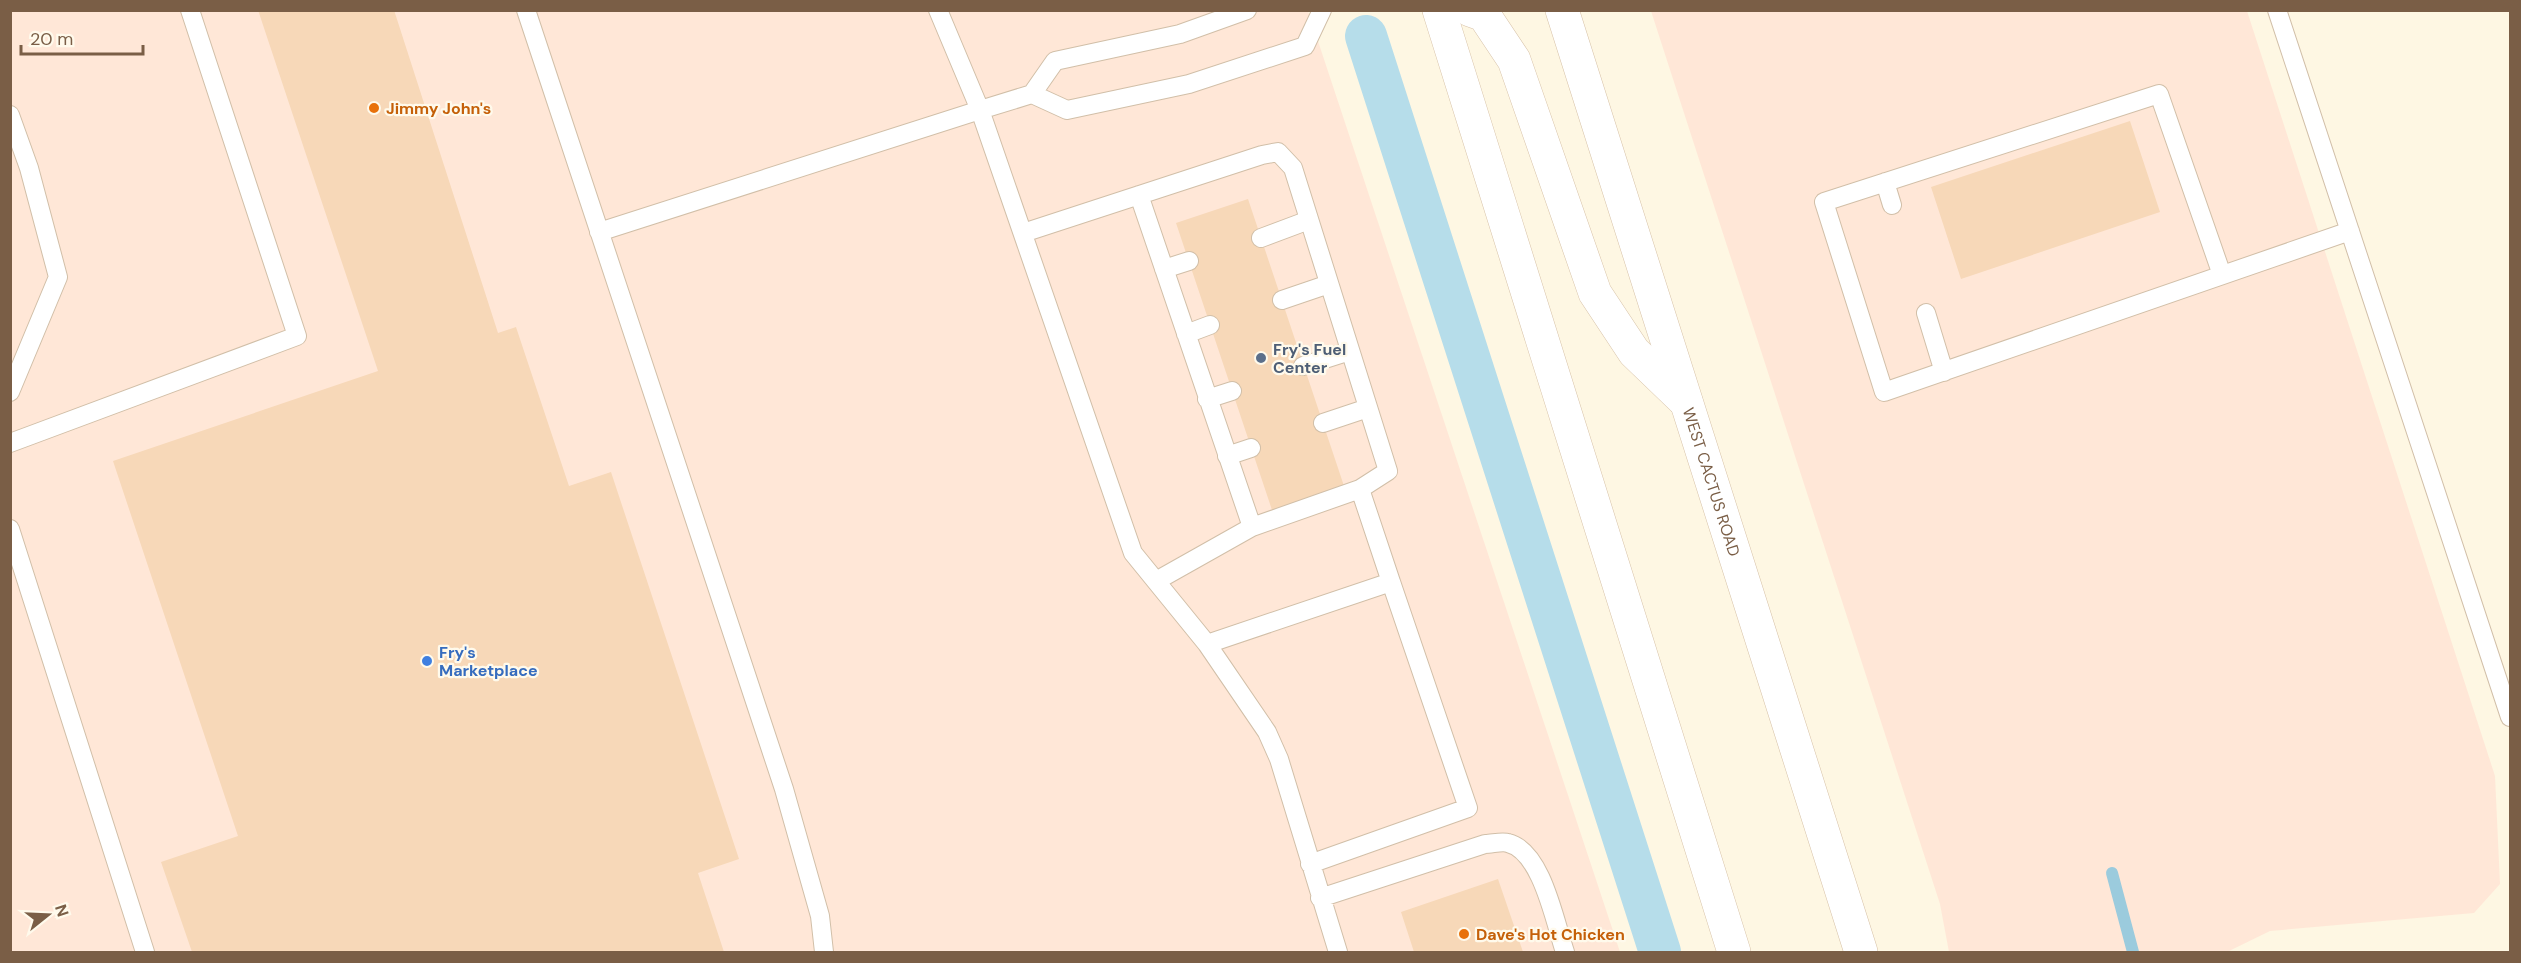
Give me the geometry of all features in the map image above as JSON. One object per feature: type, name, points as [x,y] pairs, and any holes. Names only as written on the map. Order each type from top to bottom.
[{"type":"main road","points":[[1439,10],[1734,952]]},
{"type":"main road","points":[[1470,10],[1484,15],[1514,60],[1594,293],[1634,352],[1687,403]]},
{"type":"main road","name":"WEST CACTUS ROAD","points":[[1562,10],[1861,952]]},
{"type":"lane","points":[[10,443],[297,336],[190,10]]},
{"type":"lane","points":[[526,10],[784,789],[820,916],[824,952]]},
{"type":"lane","points":[[938,10],[980,110],[1133,553],[1207,644],[1267,732],[1279,759],[1338,952]]},
{"type":"lane","points":[[599,232],[1032,94],[1054,61],[1180,34],[1246,10]]},
{"type":"lane","points":[[1032,94],[1067,110],[1189,84],[1305,46],[1322,10]]},
{"type":"lane","points":[[2277,10],[2511,717]]},
{"type":"lane","points":[[2222,276],[2159,94],[1824,202],[1884,392],[2222,276],[2350,231]]},
{"type":"lane","points":[[10,115],[29,168],[58,277],[10,392]]},
{"type":"lane","points":[[1023,233],[1262,155],[1278,152],[1293,168],[1388,471],[1360,489],[1252,527],[1156,581]]},
{"type":"lane","points":[[1885,182],[1892,205]]},
{"type":"lane","points":[[1139,195],[1252,527]]},
{"type":"lane","points":[[1261,238],[1309,220]]},
{"type":"lane","points":[[1164,269],[1189,261]]},
{"type":"lane","points":[[1282,300],[1329,284]]},
{"type":"lane","points":[[1926,312],[1944,372]]},
{"type":"lane","points":[[1186,334],[1210,325]]},
{"type":"lane","points":[[1303,366],[1350,351]]},
{"type":"lane","points":[[1207,399],[1232,391]]},
{"type":"lane","points":[[1323,423],[1368,408]]},
{"type":"lane","points":[[1227,456],[1251,448]]},
{"type":"lane","points":[[1310,864],[1468,808],[1360,489]]},
{"type":"lane","points":[[10,529],[145,952]]},
{"type":"lane","points":[[1207,644],[1391,582]]},
{"type":"lane","points":[[1320,898],[1485,844],[1508,843],[1528,854],[1537,867],[1565,952]]},
{"type":"shaded area","points":[[10,11],[1308,11],[1620,952],[11,952]]},
{"type":"shaded area","points":[[1651,11],[2247,11],[2495,776],[2500,884],[2474,913],[2270,931],[2227,952],[1949,952],[1940,904]]},
{"type":"building","name":"Fry's Marketplace","points":[[258,10],[394,10],[498,333],[516,327],[569,486],[611,472],[739,859],[698,873],[724,952],[192,952],[161,862],[238,836],[113,461],[378,371]]},
{"type":"building","points":[[2130,121],[2160,212],[1961,279],[1931,187]]},
{"type":"building","name":"Fry's Fuel Center","points":[[1248,199],[1344,486],[1272,510],[1176,223]]},
{"type":"building","points":[[1498,879],[1523,952],[1414,952],[1401,912]]},
{"type":"waterway","points":[[1366,36],[1660,952]]},
{"type":"waterway","points":[[2112,873],[2133,952]]},
{"type":"place","name":"Jimmy John's","points":[[374,108]]},
{"type":"place","name":"Fry's Fuel Center","points":[[1261,358]]},
{"type":"place","name":"Fry's Marketplace","points":[[427,661]]},
{"type":"place","name":"Dave's Hot Chicken","points":[[1464,934]]}]
